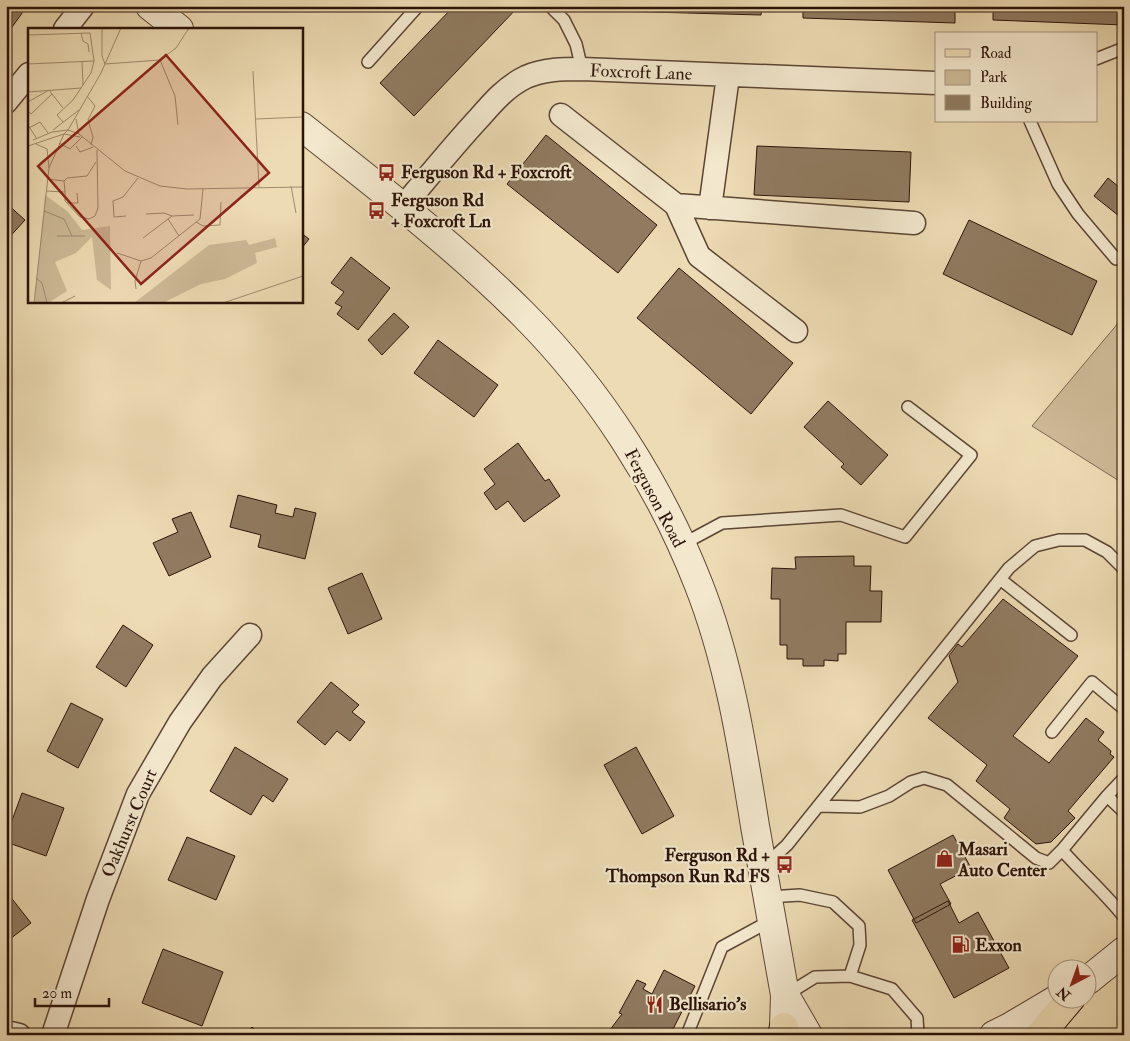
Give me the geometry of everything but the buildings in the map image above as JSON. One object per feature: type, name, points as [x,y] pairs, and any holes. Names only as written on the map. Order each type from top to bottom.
[{"type":"main road","points":[[1040,1035],[1063,1008]]},
{"type":"street","points":[[66,28],[83,6]]},
{"type":"street","points":[[150,6],[178,28]]},
{"type":"street","name":"Foxcroft Lane","points":[[403,208],[463,135],[496,100],[511,86],[525,78],[549,70],[935,83]]},
{"type":"street","points":[[6,102],[28,75]]},
{"type":"street","points":[[710,208],[728,76]]},
{"type":"street","points":[[561,115],[676,205],[699,256],[796,332]]},
{"type":"street","name":"Ferguson Road","points":[[302,127],[403,208],[483,276],[524,315],[570,366],[602,407],[656,494],[698,585],[715,634],[731,695],[770,908],[790,1033]]},
{"type":"street","points":[[676,205],[914,223]]},
{"type":"street","name":"Oakhurst Court","points":[[53,1035],[98,899],[138,794],[180,722],[212,677],[250,635]]},
{"type":"street","points":[[1098,972],[1124,951]]},
{"type":"street","points":[[994,1035],[1048,1005]]},
{"type":"street","points":[[6,1032],[19,1035]]},
{"type":"lane","points":[[368,62],[418,6]]},
{"type":"lane","points":[[550,6],[564,20],[576,44],[582,70]]},
{"type":"lane","points":[[1098,58],[1124,48]]},
{"type":"lane","points":[[1030,122],[1058,184],[1078,214],[1116,260]]},
{"type":"lane","points":[[681,545],[722,523],[841,515],[905,537],[971,455],[908,407]]},
{"type":"lane","points":[[762,867],[787,845],[1009,568],[1035,546],[1059,540],[1085,540],[1107,552],[1124,569]]},
{"type":"lane","points":[[1000,580],[1071,635]]},
{"type":"lane","points":[[1052,732],[1092,682],[1124,709]]},
{"type":"lane","points":[[819,806],[860,807],[889,796],[911,782],[924,778],[947,785],[1036,858],[1049,863],[1124,778]]},
{"type":"lane","points":[[1107,796],[1124,812]]},
{"type":"lane","points":[[1062,850],[1114,903],[1124,917]]},
{"type":"lane","points":[[688,1035],[722,947],[770,908],[800,894],[834,902],[859,926],[860,945],[850,976]]},
{"type":"lane","points":[[785,995],[814,977],[850,976],[892,989],[917,1018],[918,1035]]},
{"type":"green space","points":[[1124,316],[1124,484],[1032,426]]},
{"type":"place","name":"Ferguson Rd + Foxcroft","points":[[387,172]]},
{"type":"place","name":"Ferguson Rd + Foxcroft Ln","points":[[377,210]]},
{"type":"place","name":"Masari Auto Center","points":[[944,859]]},
{"type":"place","name":"Ferguson Rd + Thompson Run Rd FS","points":[[784,865]]},
{"type":"place","name":"Exxon","points":[[961,945]]},
{"type":"place","name":"Bellisario's","points":[[655,1004]]}]
